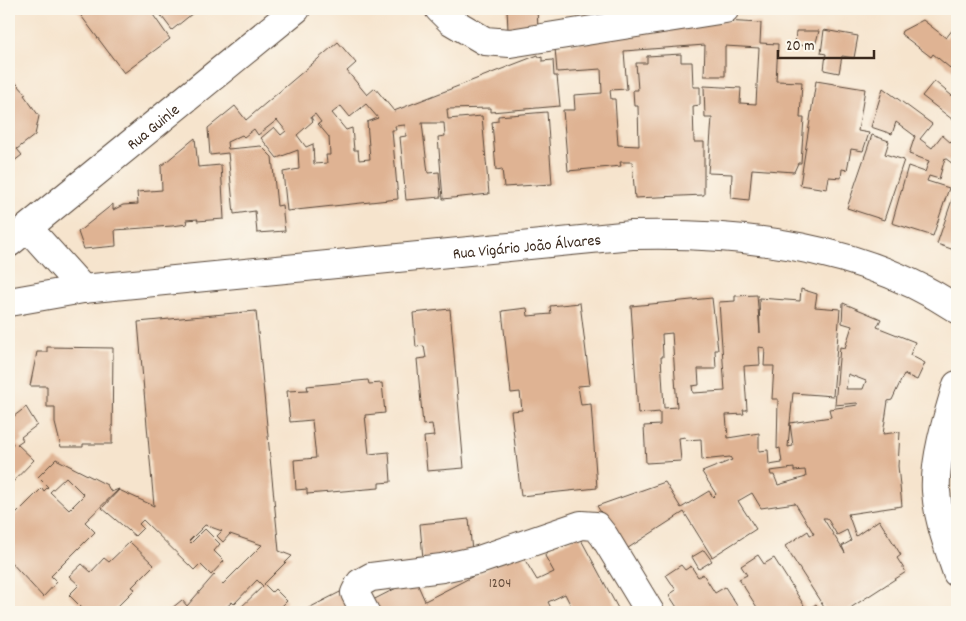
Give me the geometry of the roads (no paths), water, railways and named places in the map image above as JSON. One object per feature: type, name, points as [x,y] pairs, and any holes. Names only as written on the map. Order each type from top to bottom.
[{"type":"street","name":"Rua Guinle","points":[[18,235],[296,9]]},
{"type":"street","points":[[439,9],[451,20],[486,41],[510,43],[725,9]]},
{"type":"street","name":"Rua Vigário João Álvares","points":[[9,302],[83,289],[632,235],[688,234],[745,238],[815,251],[882,270],[934,294],[957,309]]},
{"type":"street","points":[[18,235],[83,289]]},
{"type":"street","points":[[957,385],[943,430],[936,490],[942,531],[957,573]]},
{"type":"street","points":[[365,612],[355,593],[360,583],[371,577],[442,568],[479,560],[581,524],[596,526],[604,536],[650,612]]}]
